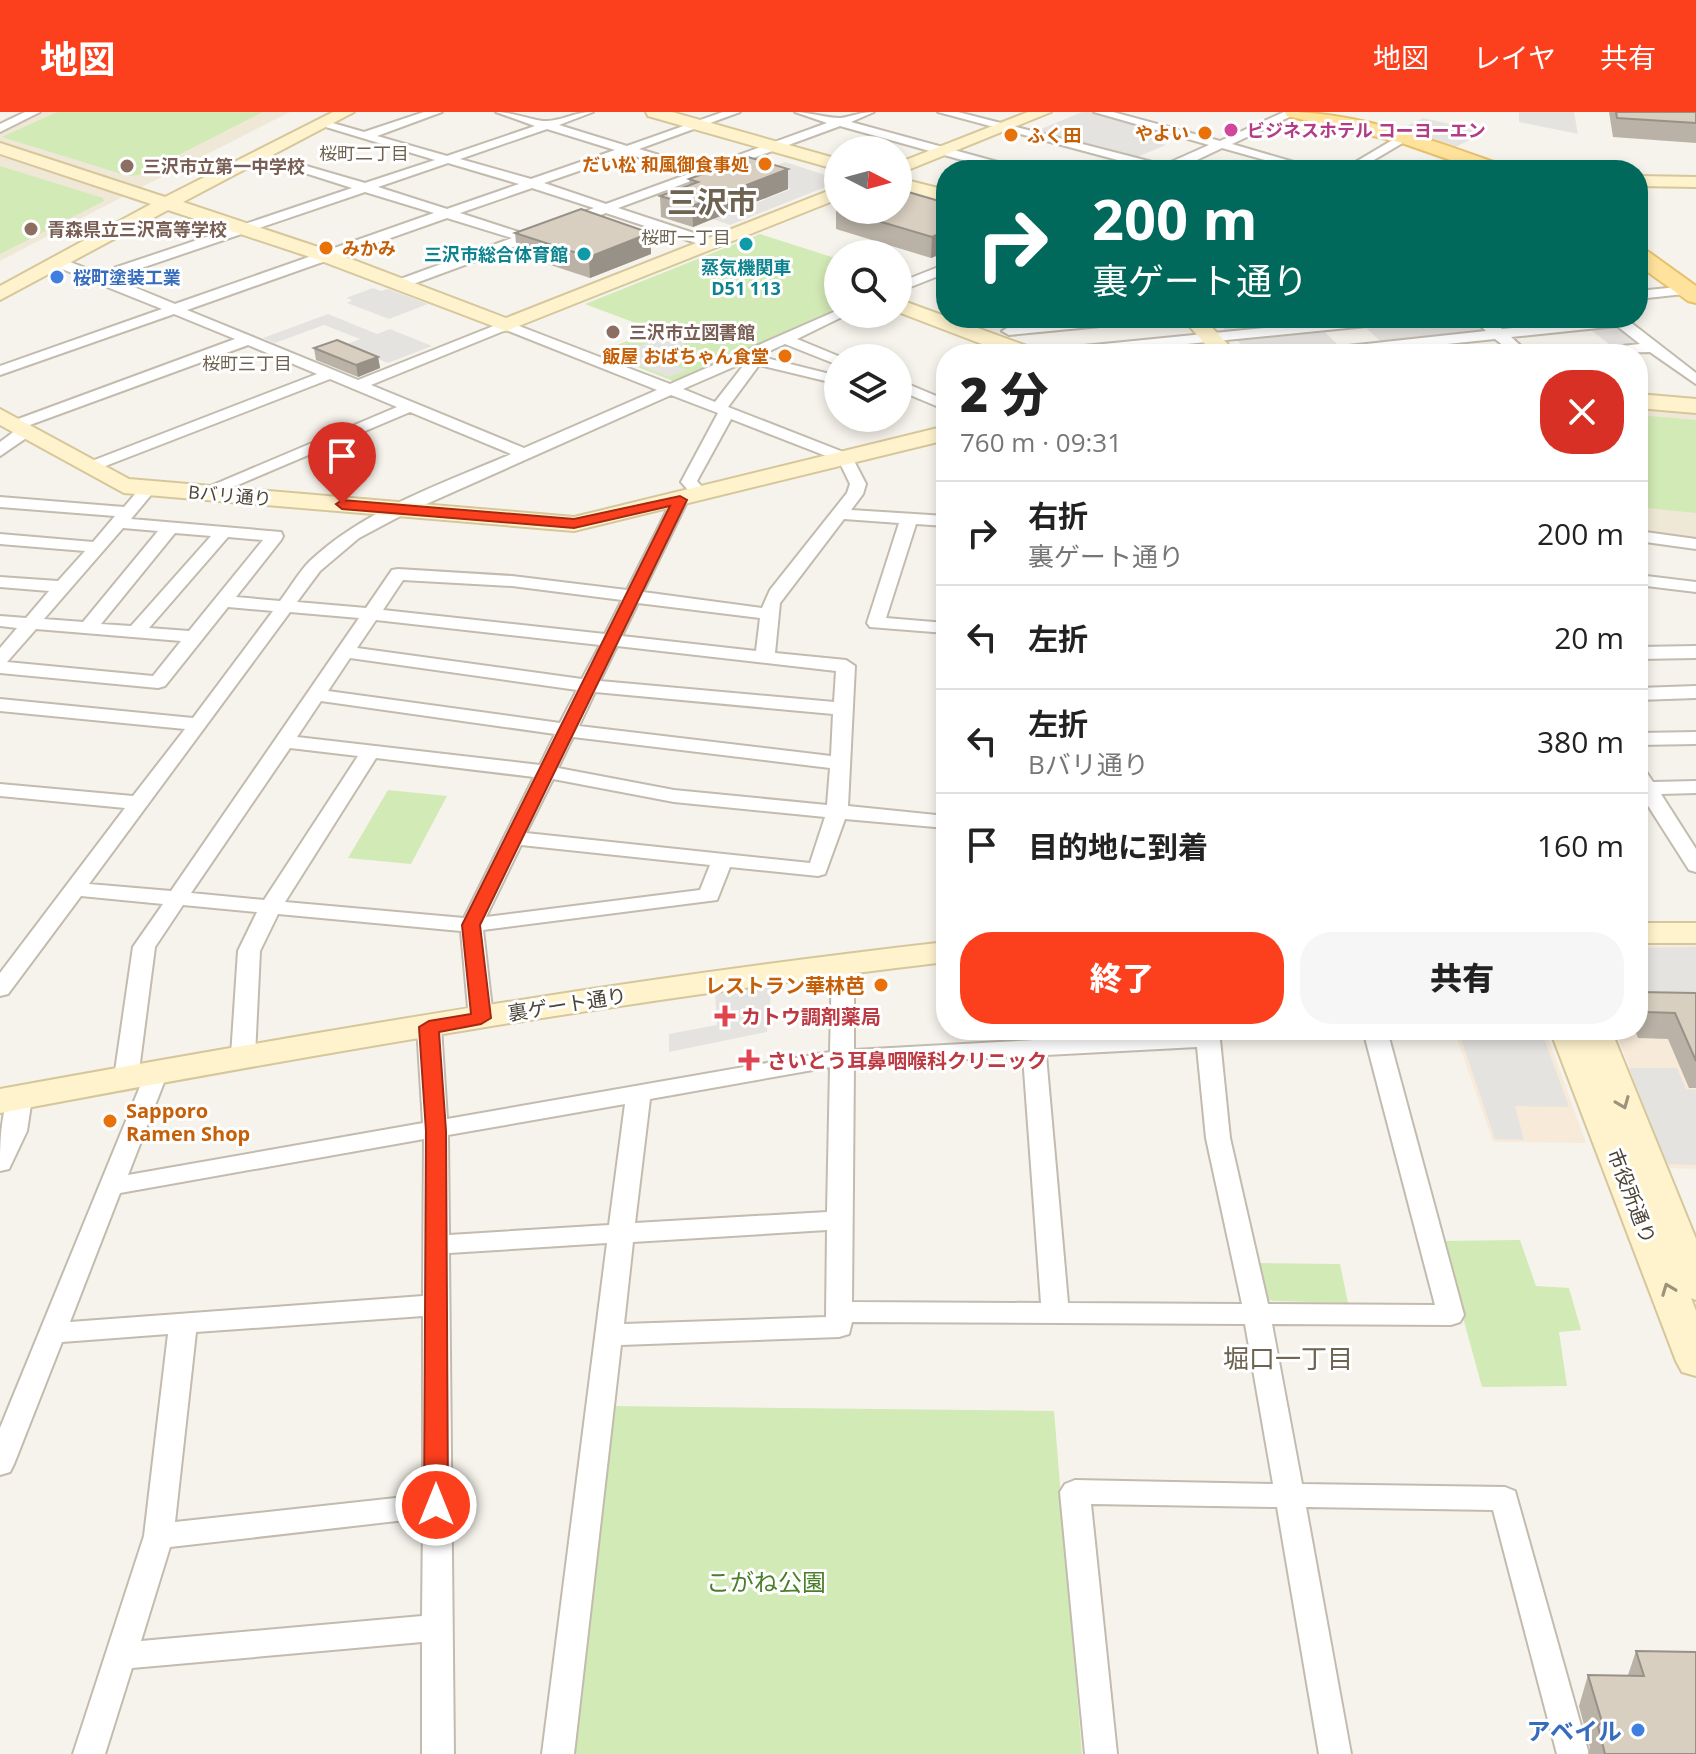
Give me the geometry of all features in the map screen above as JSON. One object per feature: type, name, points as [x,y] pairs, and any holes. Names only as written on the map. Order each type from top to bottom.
[{"type":"main road","points":[[1294,112],[1405,138],[1469,160]]},
{"type":"main road","points":[[1648,262],[1692,293]]},
{"type":"street","points":[[0,128],[34,112]]},
{"type":"street","points":[[0,294],[165,204],[346,112]]},
{"type":"street","points":[[364,136],[436,112]]},
{"type":"street","points":[[502,112],[705,173]]},
{"type":"street","points":[[99,278],[587,112]]},
{"type":"street","points":[[654,112],[824,161]]},
{"type":"street","points":[[0,371],[734,112]]},
{"type":"street","points":[[801,112],[976,160]]},
{"type":"street","points":[[400,284],[868,112]]},
{"type":"street","points":[[944,112],[1128,160]]},
{"type":"street","points":[[912,163],[1043,112]]},
{"type":"street","points":[[1100,112],[1281,160]]},
{"type":"street","points":[[1187,160],[1294,112]]},
{"type":"street","points":[[322,124],[530,183],[710,243]]},
{"type":"street","points":[[1366,160],[1405,138]]},
{"type":"street","points":[[0,148],[323,255],[845,458],[858,484],[841,514],[776,594],[770,614],[765,657]]},
{"type":"street","points":[[262,155],[525,238]]},
{"type":"street","points":[[1648,181],[1696,182]]},
{"type":"street","points":[[912,187],[936,193]]},
{"type":"street","points":[[358,385],[824,198]]},
{"type":"street","points":[[57,262],[524,454]]},
{"type":"street","points":[[912,282],[936,272]]},
{"type":"street","points":[[1648,295],[1692,293]]},
{"type":"street","points":[[912,310],[936,319]]},
{"type":"street","points":[[0,989],[330,550],[400,509],[669,389],[750,359],[824,322]]},
{"type":"street","points":[[960,328],[998,342],[1082,328]]},
{"type":"street","points":[[998,342],[1018,328]]},
{"type":"street","points":[[1201,328],[1217,344]]},
{"type":"street","points":[[1141,344],[1285,328]]},
{"type":"street","points":[[1352,328],[1369,344]]},
{"type":"street","points":[[1492,328],[1511,344]]},
{"type":"street","points":[[1427,344],[1550,328]]},
{"type":"street","points":[[1628,328],[1696,380]]},
{"type":"street","points":[[785,339],[824,355]]},
{"type":"street","points":[[0,451],[16,435],[14,424],[247,340]]},
{"type":"street","points":[[1648,348],[1653,347]]},
{"type":"street","points":[[750,359],[824,377]]},
{"type":"street","points":[[481,1018],[471,925],[634,597],[691,497],[689,482],[750,359]]},
{"type":"street","points":[[90,467],[330,374]]},
{"type":"street","points":[[912,392],[936,401]]},
{"type":"street","points":[[928,398],[936,393]]},
{"type":"street","points":[[1648,402],[1696,406]]},
{"type":"street","points":[[207,493],[410,407]]},
{"type":"street","name":"Bバリ通り","points":[[14,424],[124,486],[574,524],[936,435]]},
{"type":"street","points":[[0,659],[148,489]]},
{"type":"street","points":[[0,502],[123,517],[171,527],[275,536],[158,682],[0,667]]},
{"type":"street","points":[[841,514],[936,520]]},
{"type":"street","points":[[909,519],[876,623],[936,627]]},
{"type":"street","points":[[88,628],[171,527]]},
{"type":"street","points":[[135,633],[223,532]]},
{"type":"street","points":[[1648,537],[1696,544]]},
{"type":"street","points":[[0,539],[97,547]]},
{"type":"street","points":[[0,1464],[112,1186],[141,1075],[144,947],[398,574],[512,581],[770,614]]},
{"type":"street","points":[[1648,581],[1696,587]]},
{"type":"street","points":[[0,582],[61,587]]},
{"type":"street","points":[[224,601],[846,666],[837,812],[818,870],[512,838]]},
{"type":"street","points":[[0,621],[194,637]]},
{"type":"street","points":[[345,652],[589,686],[844,709]]},
{"type":"street","points":[[1648,653],[1696,652]]},
{"type":"street","points":[[1648,694],[1696,692]]},
{"type":"street","points":[[316,695],[566,730],[841,763]]},
{"type":"street","points":[[0,705],[198,724]]},
{"type":"street","points":[[1648,739],[1696,738]]},
{"type":"street","points":[[284,741],[545,772],[674,796],[936,821]]},
{"type":"street","points":[[243,1056],[249,951],[270,908],[370,752]]},
{"type":"street","points":[[1648,788],[1696,787]]},
{"type":"street","points":[[0,809],[7,790],[138,803]]},
{"type":"street","points":[[1648,795],[1693,857]]},
{"type":"street","points":[[74,889],[471,925],[709,895],[722,861]]},
{"type":"street","points":[[1648,933],[1696,933]]},
{"type":"street","name":"裏ゲート通り","points":[[10,1100],[243,1056],[481,1018],[843,962],[936,953]]},
{"type":"street","points":[[609,1335],[839,1327],[843,962]]},
{"type":"street","points":[[429,1027],[436,1131],[438,1754]]},
{"type":"street","points":[[112,1186],[840,1058],[1121,1040]]},
{"type":"street","points":[[1209,1040],[1218,1138],[1257,1313],[1335,1754]]},
{"type":"street","points":[[839,1312],[1451,1315],[1377,1040]]},
{"type":"street","name":"市役所通り","points":[[1571,1040],[1696,1361]]},
{"type":"street","name":"市役所通り","points":[[1598,1040],[1696,1286]]},
{"type":"street","points":[[1034,1046],[1055,1313]]},
{"type":"street","points":[[558,1754],[638,1095]]},
{"type":"street","points":[[0,1163],[15,1131],[10,1100]]},
{"type":"street","points":[[435,1245],[838,1220]]},
{"type":"street","points":[[53,1333],[183,1326],[435,1305]]},
{"type":"street","points":[[89,1754],[159,1536],[183,1326]]},
{"type":"street","points":[[1101,1754],[1075,1492],[1505,1499],[1573,1754]]},
{"type":"street","points":[[159,1536],[436,1505]]},
{"type":"street","points":[[120,1656],[437,1628]]},
{"type":"shaded area","name":"三沢市立第一中学校","points":[[44,112],[290,112],[138,189],[0,142],[0,132]]},
{"type":"shaded area","points":[[1082,112],[1096,112],[1172,131],[1152,141],[1166,145],[1137,157],[1036,131]]},
{"type":"shaded area","points":[[1519,112],[1574,112],[1578,134],[1519,122]]},
{"type":"shaded area","points":[[1423,118],[1485,132],[1452,149],[1395,132]]},
{"type":"shaded area","name":"青森県立三沢高等学校","points":[[0,156],[124,196],[0,261]]},
{"type":"shaded area","points":[[753,158],[761,161],[754,163],[759,172],[785,162],[824,175],[824,188],[730,225],[704,216],[718,211],[729,214],[791,189],[749,176],[746,161]]},
{"type":"shaded area","points":[[373,288],[381,291],[388,289],[428,304],[389,319],[347,303],[352,300],[346,298]]},
{"type":"shaded area","points":[[328,314],[377,334],[390,329],[432,346],[388,363],[345,345],[360,339],[324,325],[275,343],[263,338]]},
{"type":"shaded area","points":[[1223,328],[1276,328],[1228,333]]},
{"type":"shaded area","points":[[1346,328],[1324,331],[1337,344],[1241,344],[1234,337]]},
{"type":"shaded area","points":[[1366,328],[1484,328],[1489,332],[1381,342]]},
{"type":"shaded area","points":[[1588,328],[1622,328],[1644,344],[1609,344]]},
{"type":"shaded area","points":[[663,336],[685,344],[656,358],[687,370],[669,377],[615,356]]},
{"type":"shaded area","points":[[1648,410],[1696,413],[1696,540],[1648,534]]},
{"type":"shaded area","points":[[1696,945],[1696,1169],[1669,1168],[1619,1040],[1648,1040],[1648,946]]},
{"type":"shaded area","points":[[1696,947],[1696,1024],[1648,1017],[1648,948]]},
{"type":"shaded area","points":[[772,985],[767,1032],[669,1052],[669,1034],[717,1025],[715,992]]},
{"type":"shaded area","points":[[1457,1040],[1549,1040],[1586,1143],[1493,1142]]},
{"type":"shaded area","points":[[1461,1040],[1545,1040],[1569,1107],[1515,1106],[1524,1140],[1495,1139]]},
{"type":"shaded area","points":[[1629,1068],[1677,1068],[1686,1089],[1696,1090],[1696,1165],[1667,1164]]},
{"type":"green space","name":"三沢市立第一中学校","points":[[57,112],[263,112],[139,175],[128,176],[2,137]]},
{"type":"green space","name":"青森県立三沢高等学校","points":[[0,166],[103,198],[104,201],[0,254]]},
{"type":"green space","points":[[760,234],[824,255],[824,314],[673,381],[600,352],[654,330],[585,304]]},
{"type":"green space","points":[[1648,416],[1696,420],[1696,513],[1648,508]]},
{"type":"green space","points":[[388,790],[447,796],[411,864],[348,858]]},
{"type":"green space","points":[[1520,1240],[1536,1286],[1569,1288],[1581,1330],[1559,1332],[1567,1386],[1482,1387],[1442,1241]]},
{"type":"green space","points":[[1257,1263],[1340,1264],[1348,1303],[1273,1301],[1264,1298]]},
{"type":"green space","name":"こがね公園","points":[[610,1406],[1054,1411],[1082,1754],[572,1754]]},
{"type":"building","points":[[1616,112],[1696,112],[1696,123],[1617,118]]},
{"type":"building","points":[[748,157],[788,169],[692,206],[660,196],[698,182],[689,179]]},
{"type":"building","points":[[912,193],[936,200],[936,235],[932,237],[888,224],[912,224]]},
{"type":"building","points":[[581,209],[650,233],[589,257],[515,233]]},
{"type":"building","points":[[337,340],[378,357],[356,365],[314,348]]},
{"type":"building","points":[[1648,992],[1696,993],[1696,1061],[1675,1013],[1648,1012]]},
{"type":"building","name":"アベイル","points":[[1636,1651],[1696,1652],[1696,1754],[1605,1754],[1598,1726],[1602,1722],[1588,1675],[1644,1676]]},
{"type":"place","name":"ビジネスホテル コーヨーエン","points":[[1231,130]]},
{"type":"place","name":"やよい","points":[[1205,133]]},
{"type":"place","name":"ふく田","points":[[1011,135]]},
{"type":"place","name":"だい松 和風御食事処","points":[[765,164]]},
{"type":"place","name":"三沢市立第一中学校","points":[[127,166]]},
{"type":"place","name":"青森県立三沢高等学校","points":[[31,229]]},
{"type":"place","name":"蒸気機関車 D51 113","points":[[746,244]]},
{"type":"place","name":"みかみ","points":[[326,248]]},
{"type":"place","name":"三沢市総合体育館","points":[[584,254]]},
{"type":"place","name":"桜町塗装工業","points":[[57,277]]},
{"type":"place","name":"三沢市立図書館","points":[[613,332]]},
{"type":"place","name":"飯屋 おばちゃん食堂","points":[[785,356]]},
{"type":"place","name":"レストラン華林芭","points":[[881,985]]},
{"type":"place","name":"カトウ調剤薬局","points":[[725,1016]]},
{"type":"place","name":"さいとう耳鼻咽喉科クリニック","points":[[749,1060]]},
{"type":"place","name":"Sapporo Ramen Shop","points":[[110,1121]]},
{"type":"place","name":"アベイル","points":[[1638,1730]]},
{"type":"district","name":"桜町二丁目","points":[[364,153]]},
{"type":"district","name":"三沢市","points":[[712,201]]},
{"type":"district","name":"桜町一丁目","points":[[686,237]]},
{"type":"district","name":"桜町三丁目","points":[[247,363]]},
{"type":"district","name":"堀口一丁目","points":[[1288,1358]]},
{"type":"route","points":[[342,504],[574,524],[680,500],[471,925],[481,1018],[429,1027],[436,1131],[436,1505]]}]
